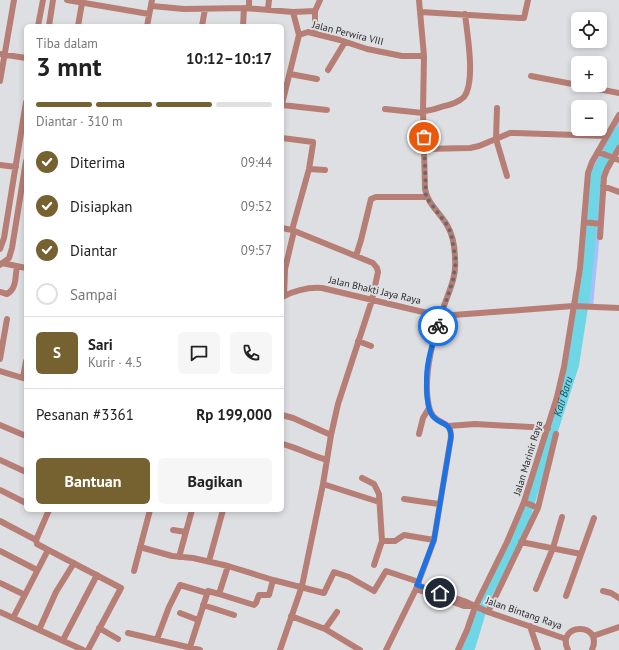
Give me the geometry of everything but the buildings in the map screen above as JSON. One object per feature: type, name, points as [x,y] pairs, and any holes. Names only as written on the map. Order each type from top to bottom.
[{"type":"street","points":[[0,81],[2,54],[14,0]]},
{"type":"street","points":[[38,24],[43,0]]},
{"type":"street","points":[[48,24],[53,0]]},
{"type":"street","points":[[67,0],[149,14]]},
{"type":"street","points":[[243,24],[249,0]]},
{"type":"street","points":[[268,9],[269,0]]},
{"type":"street","points":[[316,34],[316,10],[320,0]]},
{"type":"street","points":[[386,650],[417,585],[434,540],[451,437],[451,431],[448,426],[432,415],[429,408],[427,392],[428,363],[440,316],[453,280],[456,261],[449,229],[426,197],[423,112],[424,56],[419,0]]},
{"type":"street","points":[[421,12],[524,18],[528,0]]},
{"type":"street","points":[[78,24],[82,3]]},
{"type":"street","points":[[147,24],[152,3],[205,9],[246,8],[293,12],[316,10]]},
{"type":"street","points":[[202,24],[205,9]]},
{"type":"street","points":[[293,12],[299,35]]},
{"type":"street","points":[[385,108],[423,112],[460,100],[466,92],[470,69],[465,14]]},
{"type":"street","name":"Jalan Perwira VIII","points":[[284,96],[299,35],[308,32],[367,49],[402,56],[424,56]]},
{"type":"street","points":[[328,70],[345,42]]},
{"type":"street","points":[[2,54],[24,58]]},
{"type":"street","points":[[290,74],[317,79]]},
{"type":"street","points":[[531,76],[619,93]]},
{"type":"street","points":[[284,104],[327,110]]},
{"type":"street","points":[[497,108],[496,140],[507,176]]},
{"type":"street","points":[[9,258],[0,249],[4,238],[24,115]]},
{"type":"street","points":[[600,237],[599,223],[608,156],[607,136],[619,115]]},
{"type":"street","points":[[424,148],[470,148],[496,140],[510,133],[571,135]]},
{"type":"street","points":[[284,138],[313,142],[309,169],[293,230],[285,269],[284,282]]},
{"type":"street","points":[[608,156],[619,148]]},
{"type":"street","name":"Jalan Marinir Raya","points":[[458,650],[475,607],[525,503],[548,428],[564,367],[572,319],[576,306],[586,222],[588,173],[592,162],[608,156]]},
{"type":"street","points":[[0,165],[16,167]]},
{"type":"street","points":[[309,169],[324,170]]},
{"type":"street","points":[[603,186],[619,192]]},
{"type":"street","points":[[1,264],[9,258],[23,201],[24,188]]},
{"type":"street","points":[[356,256],[371,199],[376,197],[426,197]]},
{"type":"street","points":[[586,222],[599,223]]},
{"type":"street","points":[[280,650],[302,586],[338,404],[372,300],[378,272],[373,263],[293,230],[284,228]]},
{"type":"street","points":[[1,264],[24,268]]},
{"type":"street","points":[[0,292],[7,294],[12,291],[17,266]]},
{"type":"street","name":"Jalan Bhakti Jaya Raya","points":[[284,296],[316,288],[440,316],[576,306],[619,308]]},
{"type":"street","points":[[0,359],[7,319]]},
{"type":"street","points":[[358,341],[371,346]]},
{"type":"street","points":[[0,371],[24,379]]},
{"type":"street","points":[[419,434],[423,418],[429,408]]},
{"type":"street","points":[[284,416],[331,435]]},
{"type":"street","points":[[448,426],[475,424],[548,428]]},
{"type":"street","points":[[0,425],[24,435]]},
{"type":"street","points":[[486,611],[521,542],[543,490],[556,434]]},
{"type":"street","points":[[284,445],[326,460]]},
{"type":"street","points":[[0,460],[24,471]]},
{"type":"street","points":[[362,478],[374,484],[378,492],[382,541],[374,565]]},
{"type":"street","points":[[323,484],[379,502]]},
{"type":"street","points":[[0,491],[24,502]]},
{"type":"street","points":[[404,499],[439,504]]},
{"type":"street","points":[[525,503],[536,507]]},
{"type":"street","points":[[36,540],[48,512]]},
{"type":"street","points":[[134,571],[149,512]]},
{"type":"street","points":[[180,557],[191,512]]},
{"type":"street","points":[[209,562],[222,512]]},
{"type":"street","points":[[536,589],[554,548],[562,516]]},
{"type":"street","points":[[566,596],[594,518]]},
{"type":"street","points":[[0,521],[36,540],[37,544],[121,588],[88,650]]},
{"type":"street","points":[[173,530],[186,532]]},
{"type":"street","points":[[382,541],[395,540],[404,535],[434,540]]},
{"type":"street","points":[[521,542],[581,554]]},
{"type":"street","points":[[140,547],[180,557],[228,566],[273,580],[302,586]]},
{"type":"street","points":[[13,618],[48,550]]},
{"type":"street","points":[[0,551],[37,570]]},
{"type":"street","points":[[39,630],[56,592],[74,563]]},
{"type":"street","points":[[219,594],[228,566]]},
{"type":"street","name":"Jalan Bintang Raya","points":[[302,586],[324,593],[334,572],[349,577],[374,591],[386,571],[464,606],[475,607],[566,639]]},
{"type":"street","points":[[63,640],[97,575]]},
{"type":"street","points":[[157,639],[169,607],[180,585],[207,593],[210,591],[254,604],[256,603],[259,595],[269,595],[273,580]]},
{"type":"street","points":[[0,583],[24,595]]},
{"type":"street","points":[[603,591],[611,593],[619,598]]},
{"type":"street","points":[[128,632],[195,649],[198,620],[207,593]]},
{"type":"street","points":[[203,605],[234,615]]},
{"type":"street","points":[[0,612],[83,650]]},
{"type":"street","points":[[325,629],[337,612]]},
{"type":"street","points":[[180,613],[198,620]]},
{"type":"street","points":[[291,616],[325,629],[360,650]]},
{"type":"street","points":[[530,626],[538,650]]},
{"type":"street","points":[[593,636],[619,627]]},
{"type":"street","points":[[99,628],[118,639]]},
{"type":"street","points":[[568,650],[566,639],[575,629],[582,628],[593,636],[594,641],[592,650]]},
{"type":"shaded area","points":[[619,115],[619,146],[606,169],[593,307],[573,306],[589,169]]},
{"type":"waterway","name":"Kali Baru","points":[[466,650],[469,648],[484,598],[519,533],[573,365],[585,288],[595,178],[619,133]]},
{"type":"way so far","points":[[424,137],[426,197],[434,206],[451,233],[456,261],[453,280],[438,326]]},
{"type":"route","points":[[438,326],[428,363],[427,392],[429,408],[432,415],[448,426],[451,431],[451,437],[434,540],[417,585],[440,593]]}]
